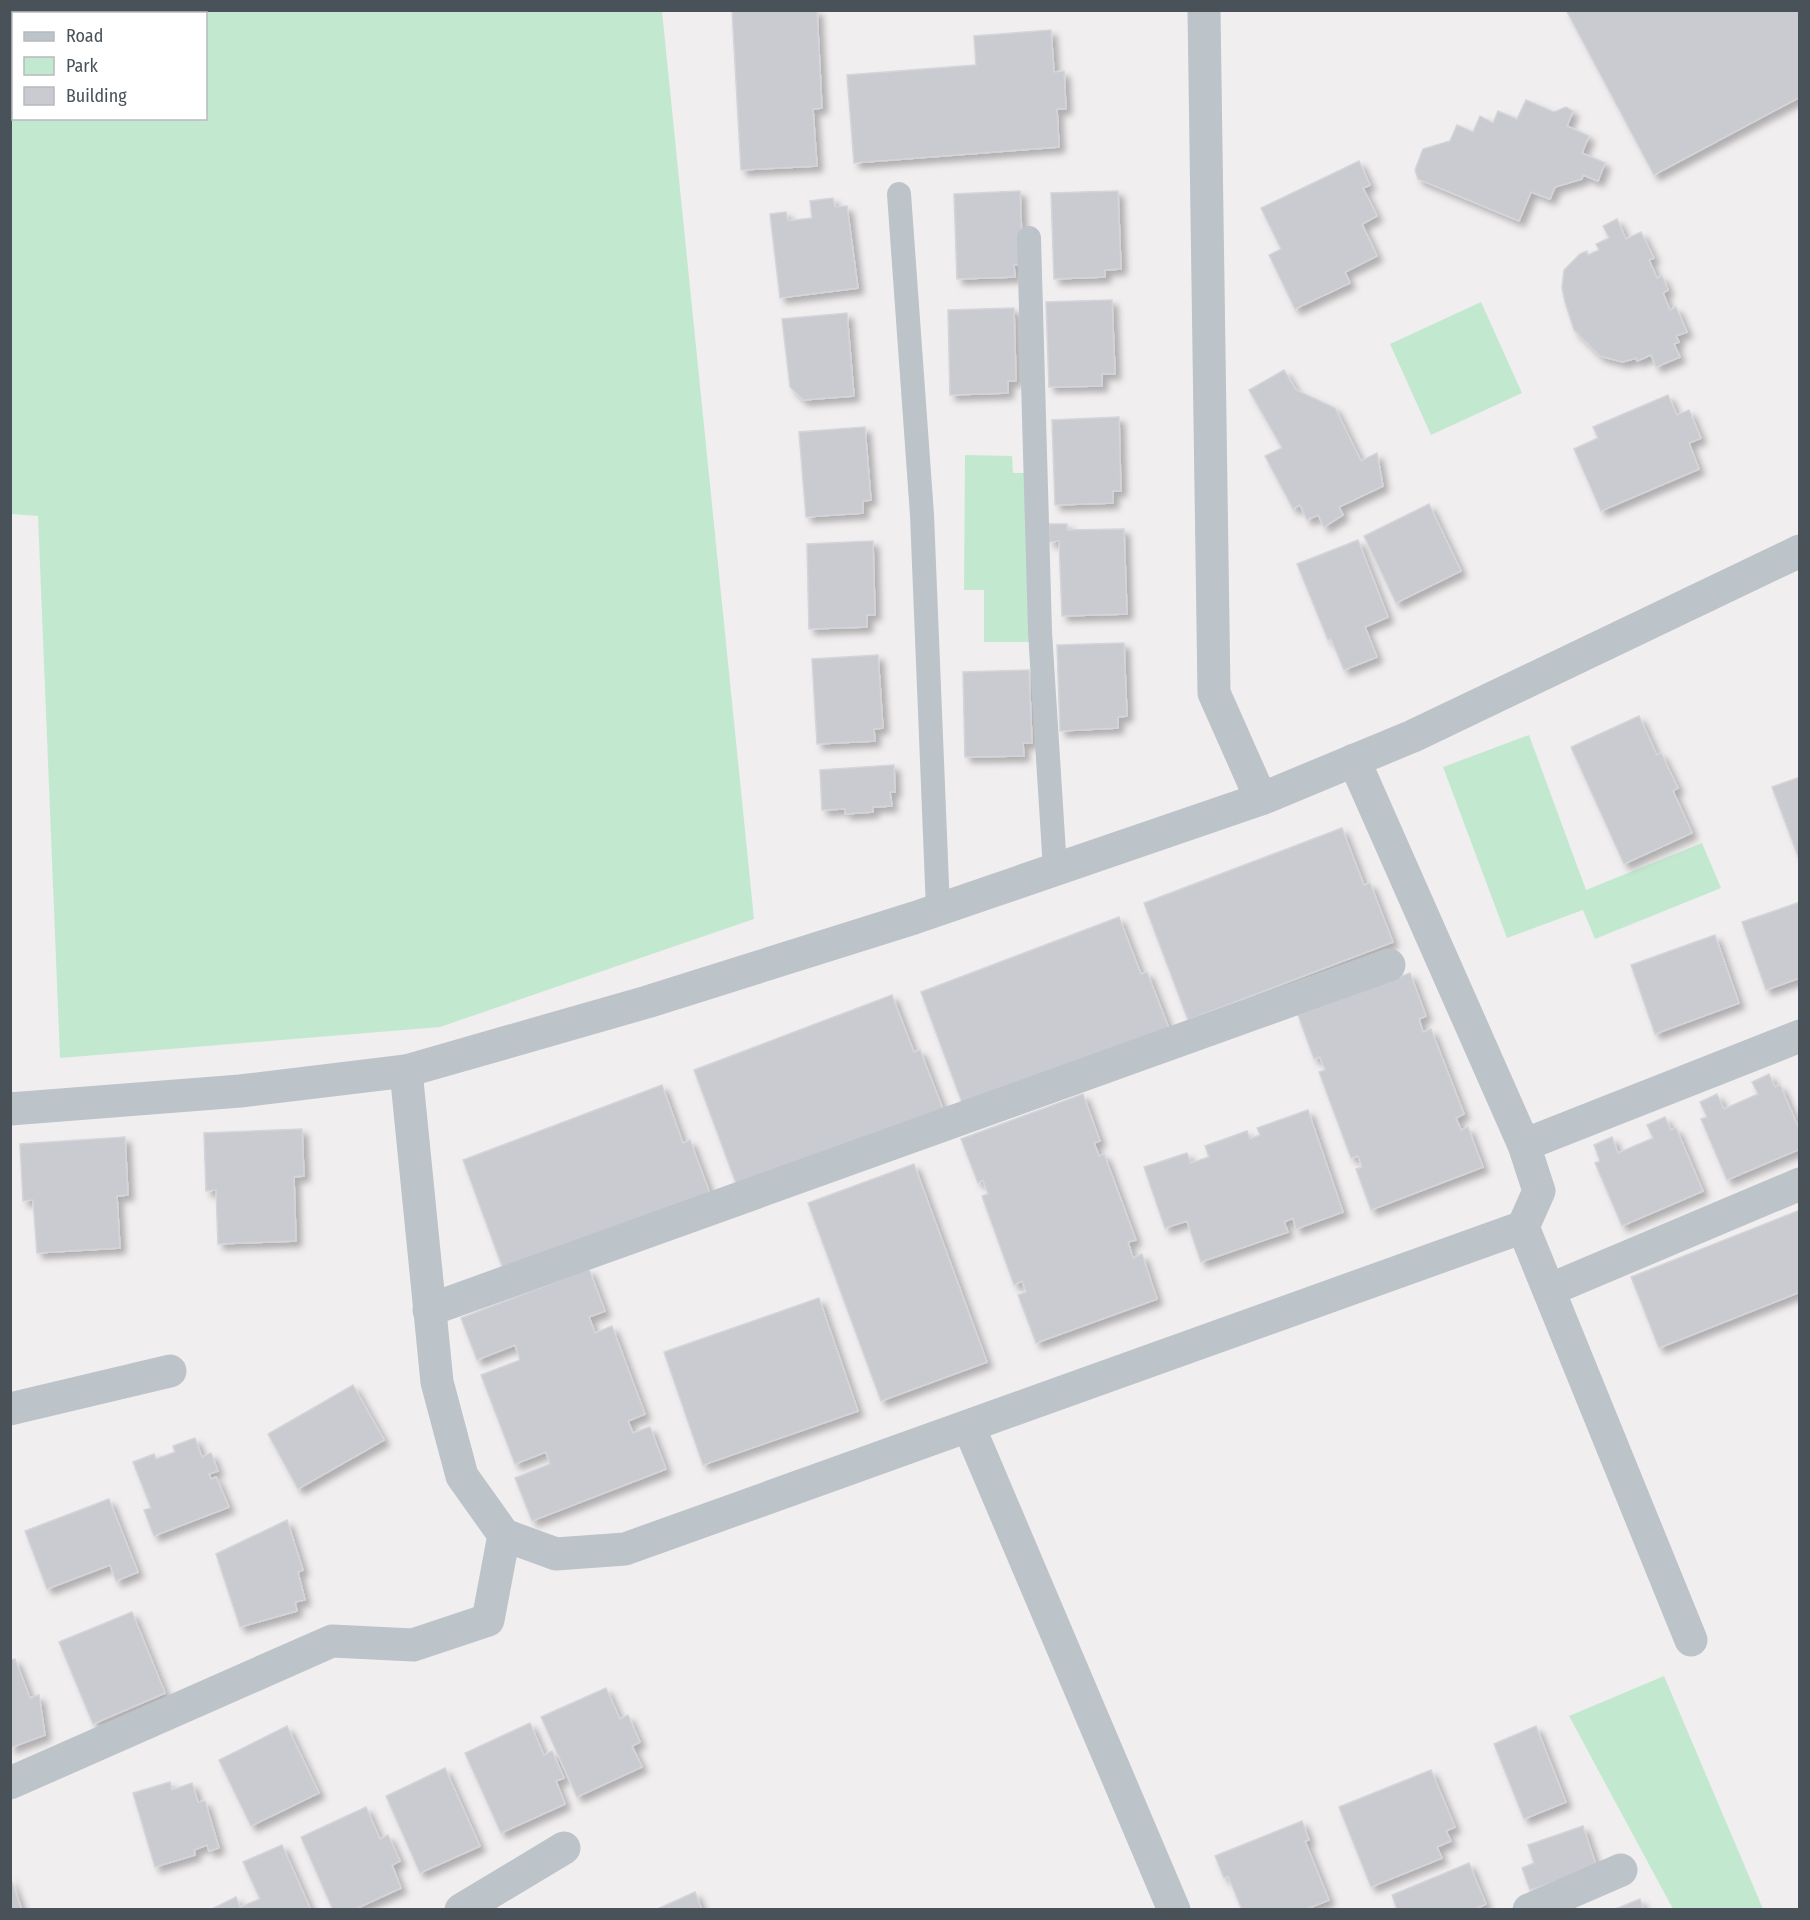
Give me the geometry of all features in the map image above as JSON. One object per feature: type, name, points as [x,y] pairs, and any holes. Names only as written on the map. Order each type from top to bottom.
[{"type":"street","points":[[1204,10],[1214,693],[1261,799]]},
{"type":"street","points":[[10,1109],[240,1090],[406,1071],[647,1002],[938,909],[1261,799],[1413,736],[1800,551]]},
{"type":"street","points":[[406,1071],[437,1382],[462,1476],[504,1535],[556,1554],[625,1549],[1523,1227],[1539,1191],[1524,1145],[1354,760]]},
{"type":"street","points":[[429,1310],[1389,965]]},
{"type":"street","points":[[1524,1145],[1800,1036]]},
{"type":"street","points":[[1549,1290],[1800,1184]]},
{"type":"street","points":[[1523,1227],[1691,1640]]},
{"type":"street","points":[[10,1409],[170,1371]]},
{"type":"street","points":[[969,1427],[1174,1910]]},
{"type":"street","points":[[10,1784],[332,1641],[413,1645],[488,1620],[504,1535]]},
{"type":"street","points":[[461,1910],[564,1848]]},
{"type":"street","points":[[1529,1910],[1621,1870]]},
{"type":"lane","points":[[899,194],[921,515],[938,909]]},
{"type":"lane","points":[[1029,238],[1040,632],[1055,869]]},
{"type":"green space","points":[[10,11],[662,11],[754,919],[440,1027],[60,1058],[38,516],[10,514]]},
{"type":"green space","points":[[1481,302],[1522,393],[1431,435],[1390,344]]},
{"type":"green space","points":[[965,455],[1012,456],[1013,473],[1031,473],[1031,642],[984,642],[984,590],[964,590]]},
{"type":"green space","points":[[1529,735],[1586,890],[1702,843],[1721,888],[1595,939],[1583,910],[1507,938],[1443,767]]},
{"type":"green space","points":[[1664,1676],[1763,1909],[1673,1909],[1569,1716]]},
{"type":"building","points":[[732,10],[817,10],[822,108],[813,109],[817,166],[741,170]]},
{"type":"building","points":[[1566,10],[1800,10],[1800,97],[1654,175]]},
{"type":"building","points":[[1051,30],[1054,72],[1064,71],[1066,109],[1057,109],[1059,147],[854,163],[847,75],[976,65],[974,36]]},
{"type":"building","points":[[1526,100],[1554,112],[1566,107],[1573,111],[1567,126],[1589,136],[1582,153],[1605,163],[1598,181],[1583,175],[1582,179],[1555,187],[1550,199],[1531,192],[1519,221],[1418,179],[1415,170],[1423,149],[1450,141],[1457,125],[1473,132],[1480,116],[1493,123],[1498,111],[1517,119]]},
{"type":"building","points":[[1359,161],[1370,185],[1363,188],[1377,216],[1362,224],[1377,256],[1345,272],[1350,283],[1295,309],[1269,255],[1281,249],[1261,208]]},
{"type":"building","points":[[1020,191],[1023,265],[1014,265],[1015,277],[957,279],[954,194]]},
{"type":"building","points":[[1118,191],[1121,269],[1105,270],[1105,277],[1054,279],[1051,193]]},
{"type":"building","points":[[833,198],[835,207],[847,206],[858,288],[780,298],[770,214],[786,212],[788,221],[812,218],[810,201]]},
{"type":"building","points":[[1617,219],[1626,239],[1641,232],[1654,258],[1649,260],[1657,278],[1662,276],[1668,290],[1663,293],[1670,310],[1676,307],[1687,332],[1676,336],[1679,342],[1674,344],[1680,357],[1656,367],[1651,355],[1637,361],[1636,358],[1623,362],[1600,356],[1574,330],[1565,302],[1562,288],[1564,270],[1580,254],[1587,251],[1588,255],[1599,250],[1596,244],[1609,238],[1603,226]]},
{"type":"building","points":[[1112,300],[1115,374],[1102,374],[1102,386],[1049,387],[1046,302]]},
{"type":"building","points":[[1014,308],[1016,381],[1008,381],[1008,393],[950,395],[948,310]]},
{"type":"building","points":[[847,313],[854,396],[803,400],[790,387],[782,319]]},
{"type":"building","points":[[1284,370],[1296,390],[1335,408],[1361,461],[1377,453],[1383,486],[1339,507],[1343,515],[1324,527],[1318,515],[1307,520],[1300,505],[1293,509],[1265,456],[1282,448],[1249,390]]},
{"type":"building","points":[[1668,395],[1677,415],[1689,410],[1701,438],[1689,443],[1699,469],[1601,511],[1574,449],[1598,438],[1593,427]]},
{"type":"building","points":[[1119,417],[1121,491],[1113,491],[1113,503],[1055,505],[1052,420]]},
{"type":"building","points":[[865,427],[871,500],[863,501],[863,513],[806,517],[799,432]]},
{"type":"building","points":[[1429,504],[1461,571],[1396,603],[1364,536]]},
{"type":"building","points":[[1049,524],[1067,524],[1067,530],[1124,529],[1127,614],[1062,616],[1059,541],[1049,542]]},
{"type":"building","points":[[1358,540],[1388,617],[1365,627],[1377,657],[1344,670],[1331,639],[1328,640],[1297,564]]},
{"type":"building","points":[[873,541],[875,615],[867,615],[867,627],[809,629],[807,544]]},
{"type":"building","points":[[1124,643],[1127,716],[1118,717],[1118,728],[1060,731],[1057,645]]},
{"type":"building","points":[[878,655],[883,728],[874,729],[875,741],[817,744],[812,659]]},
{"type":"building","points":[[1029,670],[1032,743],[1023,743],[1024,756],[965,757],[963,672]]},
{"type":"building","points":[[1639,716],[1657,755],[1661,753],[1678,788],[1673,791],[1692,833],[1624,864],[1571,747]]},
{"type":"building","points":[[894,765],[895,792],[890,792],[892,806],[873,807],[873,812],[845,814],[845,809],[822,810],[820,770]]},
{"type":"building","points":[[1800,777],[1800,859],[1799,859],[1772,787]]},
{"type":"building","points":[[1342,828],[1364,885],[1370,883],[1393,942],[1188,1020],[1144,903]]},
{"type":"building","points":[[1800,902],[1800,978],[1766,990],[1742,922]]},
{"type":"building","points":[[1119,917],[1141,974],[1147,972],[1170,1031],[964,1108],[921,992]]},
{"type":"building","points":[[1715,935],[1739,1003],[1655,1034],[1631,965]]},
{"type":"building","points":[[1410,973],[1426,1016],[1419,1019],[1423,1032],[1431,1029],[1464,1114],[1456,1118],[1461,1130],[1468,1127],[1483,1167],[1371,1210],[1356,1169],[1362,1167],[1358,1156],[1351,1158],[1319,1072],[1325,1070],[1320,1057],[1314,1059],[1298,1015]]},
{"type":"building","points":[[892,995],[914,1052],[920,1050],[943,1109],[737,1186],[694,1070]]},
{"type":"building","points":[[1769,1074],[1775,1087],[1780,1085],[1800,1131],[1800,1149],[1727,1180],[1701,1119],[1707,1117],[1700,1102],[1717,1094],[1724,1109],[1758,1094],[1752,1082]]},
{"type":"building","points":[[662,1085],[683,1143],[690,1140],[712,1199],[506,1277],[463,1160]]},
{"type":"building","points":[[1083,1094],[1100,1141],[1094,1143],[1099,1156],[1104,1154],[1136,1240],[1128,1242],[1133,1258],[1142,1254],[1157,1299],[1036,1343],[1018,1295],[1026,1292],[1022,1281],[1014,1285],[982,1196],[988,1194],[983,1180],[978,1183],[961,1139]]},
{"type":"building","points":[[1308,1110],[1343,1212],[1296,1229],[1293,1218],[1284,1222],[1288,1232],[1201,1262],[1187,1221],[1165,1228],[1144,1167],[1187,1153],[1191,1163],[1209,1157],[1205,1146],[1247,1131],[1250,1139],[1260,1135],[1257,1128]]},
{"type":"building","points":[[1665,1117],[1671,1130],[1676,1128],[1703,1191],[1622,1226],[1595,1163],[1600,1161],[1594,1145],[1612,1137],[1618,1153],[1653,1138],[1647,1125]]},
{"type":"building","points":[[302,1129],[304,1176],[294,1177],[296,1241],[218,1244],[216,1190],[206,1191],[204,1133]]},
{"type":"building","points":[[125,1137],[128,1195],[117,1196],[120,1248],[37,1253],[33,1200],[23,1201],[20,1144]]},
{"type":"building","points":[[914,1164],[987,1362],[881,1401],[808,1203]]},
{"type":"building","points":[[1800,1210],[1800,1292],[1659,1348],[1631,1277]]},
{"type":"building","points":[[589,1269],[605,1311],[589,1317],[595,1333],[612,1326],[645,1414],[628,1421],[633,1433],[650,1427],[666,1469],[532,1521],[515,1478],[550,1464],[546,1452],[515,1464],[481,1375],[520,1360],[515,1345],[477,1360],[461,1318]]},
{"type":"building","points":[[819,1298],[858,1411],[703,1465],[664,1352]]},
{"type":"building","points":[[353,1385],[384,1440],[298,1489],[268,1434]]},
{"type":"building","points":[[195,1438],[202,1457],[211,1453],[218,1471],[209,1474],[211,1479],[216,1477],[229,1507],[154,1536],[144,1510],[151,1508],[133,1462],[154,1454],[156,1459],[175,1452],[173,1446]]},
{"type":"building","points":[[109,1499],[138,1572],[116,1581],[110,1565],[47,1589],[25,1531]]},
{"type":"building","points":[[287,1520],[303,1570],[298,1572],[305,1600],[295,1602],[297,1611],[240,1627],[216,1554]]},
{"type":"building","points":[[132,1612],[165,1693],[93,1724],[59,1642]]},
{"type":"building","points":[[15,1659],[30,1698],[39,1695],[45,1735],[10,1748],[10,1660]]},
{"type":"building","points":[[606,1688],[620,1719],[628,1715],[640,1742],[632,1746],[642,1767],[577,1797],[541,1717]]},
{"type":"building","points":[[530,1723],[544,1755],[552,1751],[564,1778],[556,1781],[565,1804],[501,1833],[465,1753]]},
{"type":"building","points":[[287,1726],[319,1793],[251,1826],[219,1760]]},
{"type":"building","points":[[1536,1726],[1566,1802],[1524,1819],[1494,1744]]},
{"type":"building","points":[[445,1768],[480,1846],[420,1873],[386,1796]]},
{"type":"building","points":[[1431,1770],[1455,1827],[1446,1831],[1451,1841],[1437,1847],[1442,1858],[1371,1887],[1339,1807]]},
{"type":"building","points":[[170,1782],[172,1790],[192,1783],[198,1802],[205,1801],[219,1848],[209,1851],[207,1845],[194,1850],[195,1855],[155,1867],[133,1793]]},
{"type":"building","points":[[366,1807],[380,1839],[388,1835],[400,1861],[392,1865],[401,1888],[353,1910],[333,1910],[301,1837]]},
{"type":"building","points":[[1302,1821],[1309,1840],[1305,1841],[1329,1900],[1304,1910],[1242,1910],[1228,1876],[1224,1878],[1215,1856]]},
{"type":"building","points":[[1583,1826],[1597,1868],[1530,1890],[1522,1868],[1534,1863],[1528,1845]]},
{"type":"building","points":[[282,1845],[311,1910],[210,1910],[236,1897],[240,1907],[260,1899],[243,1862]]},
{"type":"building","points":[[1469,1863],[1486,1904],[1473,1910],[1397,1910],[1392,1895]]},
{"type":"building","points":[[10,1877],[22,1910],[10,1910]]},
{"type":"building","points":[[695,1892],[702,1910],[655,1910]]},
{"type":"building","points":[[1640,1899],[1644,1910],[1613,1910]]}]
